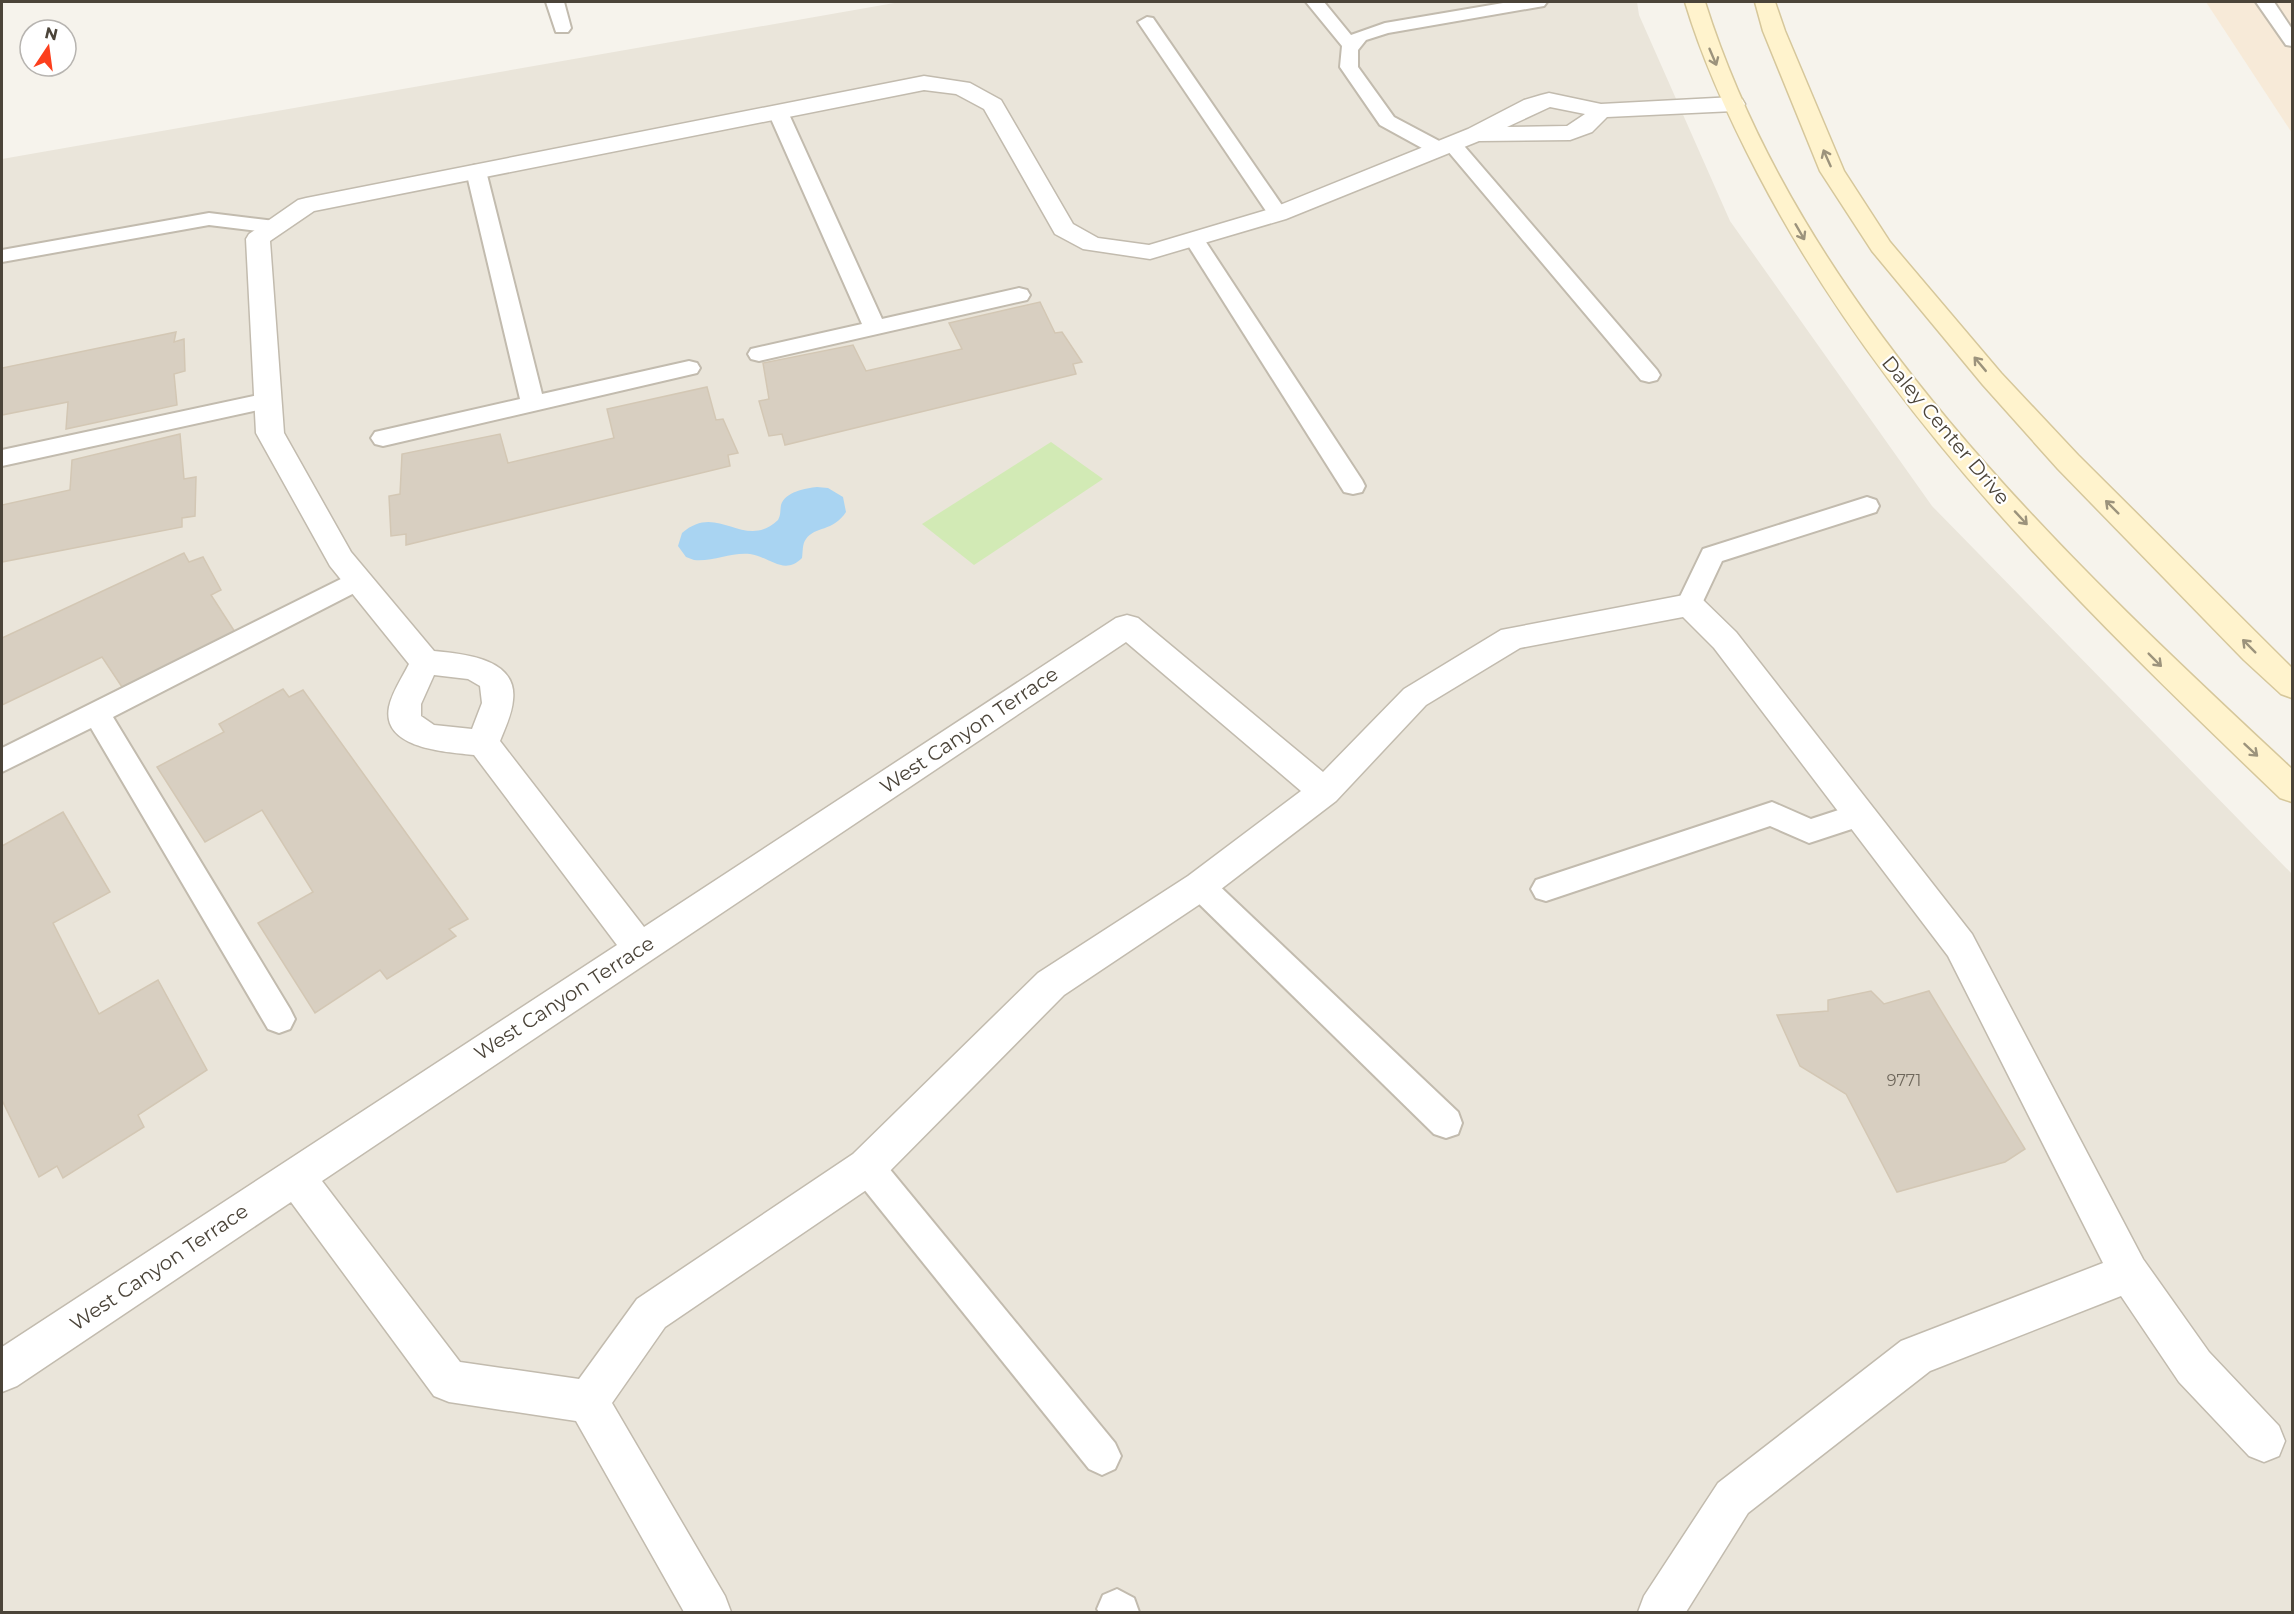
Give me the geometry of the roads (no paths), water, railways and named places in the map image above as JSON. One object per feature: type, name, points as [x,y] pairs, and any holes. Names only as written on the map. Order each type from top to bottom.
[{"type":"main road","name":"Daley Center Drive","points":[[1695,2],[1705,38],[1772,183],[1811,251],[1890,365],[1987,482],[2156,662],[2292,789]]},
{"type":"main road","points":[[1765,2],[1773,31],[1832,171],[1881,246],[1992,379],[2068,462],[2255,652],[2292,686]]},
{"type":"street","points":[[483,743],[498,700],[494,680],[472,669],[425,662],[340,560],[270,433],[258,239],[306,205],[924,83],[962,88],[993,105],[1064,230],[1092,244],[1150,252],[1278,214],[1476,134],[1540,102],[1560,100],[1601,111],[1734,104]]},
{"type":"street","points":[[1476,134],[1570,133],[1584,127],[1601,111]]},
{"type":"street","points":[[588,1402],[651,1313],[867,1167],[1051,984],[1200,886],[1324,792],[1415,697],[1512,638],[1689,605],[1725,640],[1960,945],[2129,1273],[2194,1367],[2264,1441]]},
{"type":"street","name":"West Canyon Terrace","points":[[2,1371],[1127,626],[1324,792]]},
{"type":"street","points":[[425,662],[404,709],[406,721],[413,730],[425,736],[483,743],[640,948]]},
{"type":"street","points":[[295,1176],[449,1381],[588,1402]]},
{"type":"street","points":[[1660,1612],[1733,1498],[1916,1356],[2129,1273]]},
{"type":"street","points":[[588,1402],[709,1612]]},
{"type":"lane","points":[[555,2],[562,28]]},
{"type":"lane","points":[[1315,2],[1351,46]]},
{"type":"lane","points":[[1538,2],[1385,28],[1360,36],[1349,49],[1349,67],[1387,121],[1445,146],[1649,375]]},
{"type":"lane","points":[[2265,2],[2292,41]]},
{"type":"lane","points":[[1147,22],[1278,214]]},
{"type":"lane","points":[[778,112],[874,327]]},
{"type":"lane","points":[[476,171],[533,404]]},
{"type":"lane","points":[[2,256],[209,219],[275,227]]},
{"type":"lane","points":[[1194,239],[1353,486]]},
{"type":"lane","points":[[759,354],[1019,295]]},
{"type":"lane","points":[[383,438],[689,369]]},
{"type":"lane","points":[[2,458],[268,401]]},
{"type":"lane","points":[[1689,605],[1712,555],[1867,506]]},
{"type":"lane","points":[[2,761],[357,580]]},
{"type":"lane","points":[[96,714],[279,1019]]},
{"type":"lane","points":[[1546,888],[1772,814],[1809,831],[1860,815]]},
{"type":"lane","points":[[1200,886],[1446,1123]]},
{"type":"lane","points":[[867,1167],[1102,1456]]},
{"type":"water","points":[[817,487],[828,488],[843,497],[846,512],[836,523],[814,532],[806,539],[802,558],[795,563],[777,564],[750,554],[694,560],[686,557],[678,546],[682,533],[695,525],[707,522],[742,530],[754,531],[766,528],[778,520],[781,505],[787,497],[802,490]]}]
